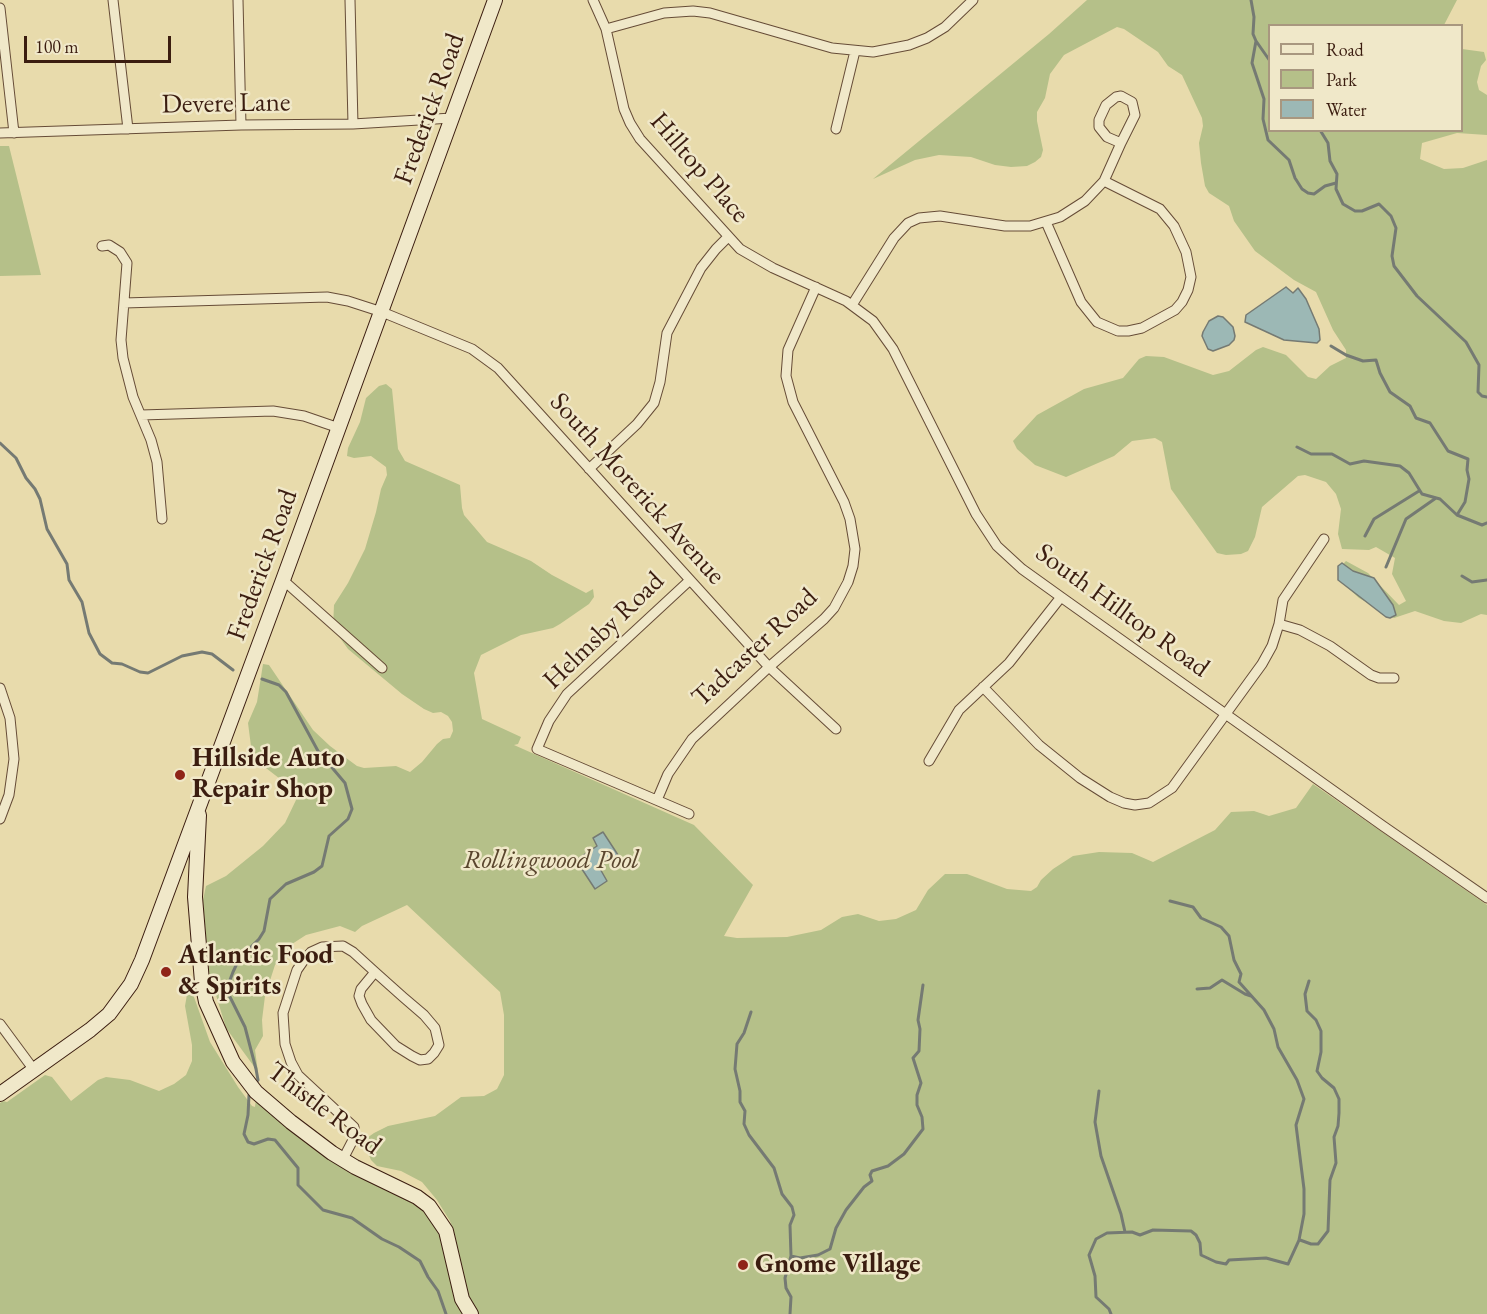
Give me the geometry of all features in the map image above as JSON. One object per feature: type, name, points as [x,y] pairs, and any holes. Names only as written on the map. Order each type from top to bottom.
[{"type":"main road","name":"Frederick Road","points":[[0,1094],[96,1024],[121,999],[142,960],[495,0]]},
{"type":"main road","name":"Thistle Road","points":[[200,801],[195,897],[202,982],[206,1002],[226,1050],[239,1072],[253,1089],[291,1122],[343,1159],[417,1197],[429,1206],[446,1231],[462,1299],[471,1314]]},
{"type":"street","points":[[113,0],[128,129]]},
{"type":"street","points":[[238,0],[241,125]]},
{"type":"street","points":[[350,0],[353,124]]},
{"type":"street","name":"Hilltop Place","points":[[593,0],[606,29],[617,84],[630,123],[640,139],[740,249],[757,260],[816,287]]},
{"type":"street","points":[[606,29],[664,13],[693,10],[832,48],[855,51],[891,50],[927,38],[945,27],[973,0]]},
{"type":"street","points":[[0,8],[14,133]]},
{"type":"street","points":[[836,129],[855,51]]},
{"type":"street","points":[[852,305],[894,237],[908,223],[919,218],[940,216],[1005,226],[1030,226],[1060,217],[1085,201],[1104,181],[1135,115],[1132,102],[1121,96],[1106,105],[1099,120],[1099,126],[1107,137],[1120,143]]},
{"type":"street","name":"Devere Lane","points":[[0,133],[241,125],[353,124],[452,118]]},
{"type":"street","points":[[1046,222],[1081,302],[1097,322],[1118,331],[1128,331],[1142,328],[1175,310],[1188,290],[1191,277],[1186,252],[1174,226],[1160,209],[1104,181]]},
{"type":"street","points":[[589,469],[637,424],[654,403],[670,326],[701,268],[728,237]]},
{"type":"street","points":[[102,246],[109,245],[120,252],[127,263],[121,340],[123,358],[133,397],[157,462],[162,519]]},
{"type":"street","name":"South Hilltop Road","points":[[816,287],[852,305],[873,321],[893,349],[983,528],[1006,555],[1061,597],[1487,898]]},
{"type":"street","name":"Tadcaster Road","points":[[657,800],[674,765],[692,739],[834,608],[845,589],[853,566],[855,549],[850,519],[793,402],[786,376],[788,350],[816,287]]},
{"type":"street","name":"South Morerick Avenue","points":[[124,303],[327,297],[382,312],[462,343],[498,368],[769,667],[836,729]]},
{"type":"street","points":[[141,415],[273,411],[304,416],[339,428]]},
{"type":"street","points":[[983,687],[1022,729],[1059,762],[1110,797],[1136,805],[1149,803],[1172,788],[1262,664],[1272,646],[1283,600],[1324,539]]},
{"type":"street","points":[[283,580],[382,668]]},
{"type":"street","name":"Helmsby Road","points":[[657,800],[537,749],[549,721],[567,694],[690,580]]},
{"type":"street","points":[[929,761],[951,721],[968,700],[1023,647],[1061,597]]},
{"type":"street","points":[[1279,624],[1300,630],[1330,646],[1371,675],[1379,678],[1394,678]]},
{"type":"street","points":[[0,688],[10,718],[14,759],[9,795],[0,819]]},
{"type":"street","points":[[657,800],[689,814]]},
{"type":"street","points":[[343,1159],[355,1136],[354,1128],[298,1075],[285,1044],[283,1012],[297,970],[311,952],[322,947],[343,946],[353,952],[424,1016],[435,1028],[439,1045],[428,1059],[420,1060],[396,1046],[366,1012],[359,996],[361,989],[375,972]]},
{"type":"street","points":[[0,1024],[34,1070]]},
{"type":"green space","points":[[1087,0],[1457,0],[1445,24],[1268,24],[1268,132],[1463,132],[1463,49],[1484,52],[1486,60],[1481,66],[1477,82],[1479,90],[1487,95],[1487,135],[1457,133],[1422,143],[1420,159],[1444,169],[1463,168],[1487,160],[1487,615],[1481,614],[1461,623],[1444,621],[1415,611],[1394,618],[1359,598],[1338,575],[1340,567],[1346,561],[1368,573],[1399,605],[1406,601],[1392,574],[1395,558],[1376,547],[1369,550],[1342,549],[1338,534],[1341,509],[1336,494],[1326,482],[1305,475],[1298,476],[1262,507],[1255,537],[1248,551],[1226,555],[1217,553],[1171,489],[1162,442],[1155,438],[1132,441],[1114,456],[1066,477],[1035,465],[1017,449],[1013,441],[1037,415],[1084,389],[1123,378],[1139,359],[1146,356],[1164,357],[1213,375],[1229,371],[1263,347],[1286,355],[1308,377],[1316,379],[1330,366],[1346,358],[1346,350],[1333,330],[1316,292],[1294,280],[1255,251],[1234,221],[1229,206],[1209,193],[1205,186],[1199,143],[1203,126],[1202,118],[1182,75],[1168,66],[1158,52],[1124,29],[1117,27],[1064,55],[1050,74],[1045,98],[1037,112],[1043,150],[1041,157],[1035,162],[1027,166],[1011,167],[995,165],[971,157],[939,155],[915,160],[873,179]]},
{"type":"green space","points":[[0,146],[9,146],[41,275],[0,276]]},
{"type":"green space","name":"Rollingwood Pool","points":[[386,384],[392,389],[398,449],[405,461],[460,485],[464,515],[487,542],[531,561],[586,593],[593,589],[594,597],[589,604],[560,624],[553,628],[521,635],[481,655],[474,673],[482,719],[521,737],[518,744],[514,745],[694,825],[753,885],[724,936],[787,937],[821,930],[842,917],[858,914],[879,921],[896,919],[916,910],[928,890],[945,874],[967,874],[1007,889],[1031,891],[1053,869],[1073,856],[1099,852],[1132,853],[1153,862],[1215,830],[1231,812],[1254,811],[1269,816],[1296,808],[1313,784],[1487,905],[1487,1314],[0,1314],[0,1103],[7,1102],[45,1075],[52,1077],[71,1101],[98,1080],[106,1077],[130,1080],[159,1091],[174,1084],[186,1075],[192,1061],[192,1045],[185,1006],[189,983],[210,1042],[252,1106],[255,1107],[256,1098],[426,1210],[442,1237],[453,1230],[437,1200],[422,1182],[401,1171],[377,1166],[371,1160],[365,1146],[367,1138],[388,1126],[435,1116],[461,1097],[484,1096],[497,1089],[504,1075],[504,1015],[500,992],[407,905],[362,926],[355,932],[340,926],[306,935],[292,944],[275,965],[265,996],[263,1036],[255,1050],[258,1072],[226,1028],[209,972],[203,900],[206,886],[226,876],[263,846],[285,823],[296,800],[288,785],[262,765],[252,754],[248,723],[257,702],[263,664],[269,665],[313,730],[357,766],[364,768],[396,766],[410,772],[437,744],[443,739],[450,738],[453,731],[452,722],[448,716],[441,712],[433,713],[424,709],[402,694],[348,649],[333,628],[334,605],[365,549],[387,475],[386,467],[371,456],[354,458],[347,456],[348,448],[360,422],[366,398],[379,386]]},
{"type":"water","points":[[1286,287],[1293,293],[1298,288],[1306,299],[1319,329],[1320,340],[1317,343],[1284,340],[1245,322],[1246,315]]},
{"type":"water","points":[[1218,316],[1223,317],[1233,327],[1235,336],[1229,345],[1213,351],[1208,349],[1202,336],[1209,321]]},
{"type":"water","points":[[1342,563],[1353,571],[1374,578],[1393,605],[1396,615],[1386,617],[1338,580],[1338,566]]},
{"type":"water","points":[[603,832],[618,855],[599,867],[607,881],[595,889],[576,860],[597,846],[593,838]]},
{"type":"waterway","points":[[1251,0],[1254,17],[1253,34],[1268,58]]},
{"type":"waterway","points":[[1256,41],[1252,63],[1264,99],[1263,119],[1268,140],[1289,160],[1295,178],[1302,189],[1308,193],[1314,194],[1325,186],[1336,183]]},
{"type":"waterway","points":[[1321,132],[1328,143],[1330,161],[1337,174],[1336,189],[1343,204],[1355,211],[1362,211],[1379,204],[1391,216],[1396,228],[1392,256],[1394,266],[1417,296],[1466,342],[1479,365],[1478,392],[1487,397]]},
{"type":"waterway","points":[[1331,346],[1363,361],[1376,360],[1390,392],[1410,406],[1416,418],[1430,423],[1448,451],[1468,459],[1469,479],[1465,502],[1457,515]]},
{"type":"waterway","points":[[0,443],[16,458],[40,499],[47,529],[67,564],[69,580],[82,602],[89,633],[100,654],[112,663],[148,673],[182,656],[202,652],[212,654],[233,670]]},
{"type":"waterway","points":[[1297,447],[1311,454],[1332,454],[1350,464],[1364,461],[1400,466],[1409,473],[1422,494],[1440,499],[1457,515],[1482,525],[1487,523]]},
{"type":"waterway","points":[[1365,536],[1374,519],[1419,491]]},
{"type":"waterway","points":[[1386,567],[1406,519],[1436,498]]},
{"type":"waterway","points":[[1462,576],[1472,582],[1487,580]]},
{"type":"waterway","points":[[254,1085],[258,1080],[256,1069],[245,1027],[228,993],[228,985],[239,959],[264,931],[270,899],[286,884],[322,866],[329,836],[348,819],[352,809],[345,783],[318,751],[286,692],[279,685],[262,679]]},
{"type":"waterway","points":[[1111,1314],[1109,1309],[1096,1297],[1095,1276],[1089,1255],[1096,1239],[1107,1233],[1132,1232],[1140,1235],[1153,1230],[1191,1231],[1200,1243],[1201,1255],[1216,1262],[1226,1264],[1229,1260],[1266,1258],[1288,1264],[1299,1240],[1304,1214],[1304,1189],[1296,1125],[1304,1099],[1297,1080],[1278,1047],[1274,1029],[1264,1010],[1239,982],[1241,974],[1234,960],[1229,936],[1221,927],[1201,918],[1193,907],[1170,901]]},
{"type":"waterway","points":[[1197,989],[1210,988],[1222,980],[1251,996]]},
{"type":"waterway","points":[[1300,1240],[1318,1244],[1328,1231],[1330,1180],[1336,1163],[1334,1137],[1339,1113],[1339,1099],[1334,1088],[1317,1071],[1321,1052],[1321,1031],[1316,1020],[1307,1011],[1305,994],[1309,981]]},
{"type":"waterway","points":[[791,1256],[800,1258],[818,1255],[830,1249],[836,1228],[846,1210],[864,1187],[872,1181],[870,1175],[872,1171],[888,1166],[904,1154],[923,1129],[922,1117],[917,1105],[921,1083],[913,1058],[919,1051],[918,1020],[923,985]]},
{"type":"waterway","points":[[751,1012],[744,1033],[737,1044],[735,1069],[740,1102],[745,1111],[744,1124],[749,1135],[774,1168],[782,1194],[792,1207],[794,1215],[790,1225],[791,1256],[785,1278],[786,1288],[791,1297],[790,1314]]},
{"type":"waterway","points":[[251,1091],[244,1134],[248,1142],[254,1144],[268,1139],[275,1140],[298,1168],[298,1185],[323,1210],[352,1218],[420,1261],[438,1291],[446,1314]]},
{"type":"waterway","points":[[1099,1091],[1095,1122],[1101,1156],[1125,1232]]},
{"type":"place","name":"Hillside Auto Repair Shop","points":[[180,775]]},
{"type":"place","name":"Atlantic Food & Spirits","points":[[166,972]]},
{"type":"place","name":"Gnome Village","points":[[743,1265]]}]
